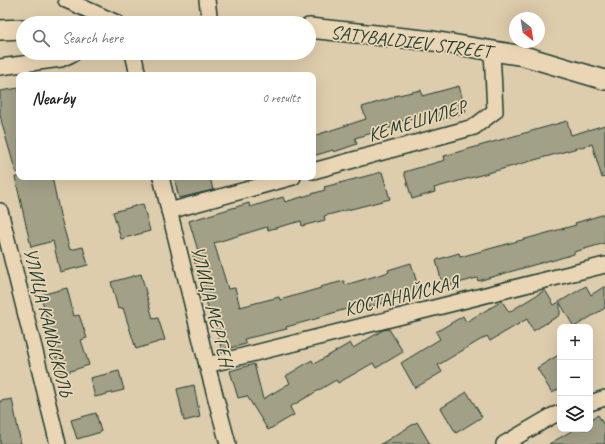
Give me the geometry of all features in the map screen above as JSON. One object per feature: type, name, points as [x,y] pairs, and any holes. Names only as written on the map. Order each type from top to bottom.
[{"type":"main road","name":"SATYBALDIEV STREET","points":[[316,29],[433,41],[524,56],[605,80]]},
{"type":"street","points":[[66,0],[101,16]]},
{"type":"street","points":[[207,0],[209,16]]},
{"type":"street","name":"КЕМЕШИЛЕР","points":[[316,170],[474,126],[495,111],[492,51]]},
{"type":"street","points":[[0,67],[53,60]]},
{"type":"street","points":[[135,60],[137,72]]},
{"type":"street","name":"УЛИЦА МЕРГЕН","points":[[162,180],[228,444]]},
{"type":"street","points":[[169,211],[282,180]]},
{"type":"street","name":"УЛИЦА КАМЫСКОЛЬ","points":[[0,210],[58,444]]},
{"type":"street","name":"КОСТАНАЙСКАЯ","points":[[207,365],[605,265]]},
{"type":"street","points":[[593,402],[605,398]]},
{"type":"street","points":[[504,444],[557,414]]},
{"type":"building","points":[[459,86],[466,112],[439,120],[437,113],[392,123],[393,127],[355,138],[357,144],[334,152],[333,150],[316,155],[316,135],[366,119],[362,107],[395,97],[394,96],[421,90],[422,96]]},
{"type":"building","points":[[16,88],[16,173],[0,114],[0,91]]},
{"type":"building","points":[[567,121],[571,135],[605,125],[605,177],[602,178],[592,144],[434,188],[435,192],[412,199],[404,172],[445,160],[444,156]]},
{"type":"building","points":[[382,172],[390,199],[324,216],[325,220],[302,226],[301,221],[268,230],[267,227],[214,243],[228,289],[235,288],[240,307],[279,297],[280,300],[344,281],[345,285],[389,272],[388,270],[411,263],[419,290],[391,298],[391,301],[368,307],[367,303],[286,327],[287,329],[244,339],[246,344],[222,350],[193,256],[199,254],[189,221],[249,203],[250,207],[283,197],[285,202],[325,190],[324,187]]},
{"type":"building","points":[[15,177],[16,180],[53,180],[60,215],[70,250],[83,247],[88,265],[60,272],[53,241],[31,247]]},
{"type":"building","points":[[175,180],[211,180],[213,190],[179,198]]},
{"type":"building","points":[[143,204],[150,231],[121,239],[113,212]]},
{"type":"building","points":[[605,214],[605,243],[574,252],[574,254],[551,261],[478,281],[477,278],[443,287],[436,260],[459,253],[460,257],[576,225],[575,223]]},
{"type":"building","points":[[141,274],[153,319],[158,318],[165,340],[136,349],[123,308],[118,309],[111,282]]},
{"type":"building","points":[[586,286],[591,295],[605,286],[605,308],[579,324],[572,324],[560,303],[560,315],[533,331],[527,319],[490,341],[487,336],[438,365],[442,372],[415,388],[401,363],[440,339],[436,332],[463,316],[466,322],[502,301],[509,312],[545,290],[554,305]]},
{"type":"building","points":[[67,288],[74,316],[79,315],[87,338],[81,340],[89,365],[58,375],[53,358],[58,357],[41,295]]},
{"type":"building","points":[[389,329],[403,352],[376,368],[373,363],[338,383],[336,380],[290,407],[294,415],[268,430],[247,396],[238,398],[230,371],[254,364],[263,399],[290,383],[286,376],[312,360],[314,364],[350,343],[353,348],[383,330]]},
{"type":"building","points":[[557,356],[557,390],[552,393],[537,368]]},
{"type":"building","points":[[119,371],[124,390],[95,397],[90,378]]},
{"type":"building","points":[[194,385],[200,417],[184,421],[177,389]]},
{"type":"building","points":[[467,392],[482,417],[456,433],[441,408]]},
{"type":"building","points":[[12,399],[21,444],[0,444],[0,401]]},
{"type":"building","points":[[96,413],[101,432],[77,439],[71,420]]},
{"type":"building","points":[[598,415],[605,427],[605,444],[549,444],[570,432],[593,432],[593,418]]},
{"type":"building","points":[[417,422],[430,444],[381,444]]}]
